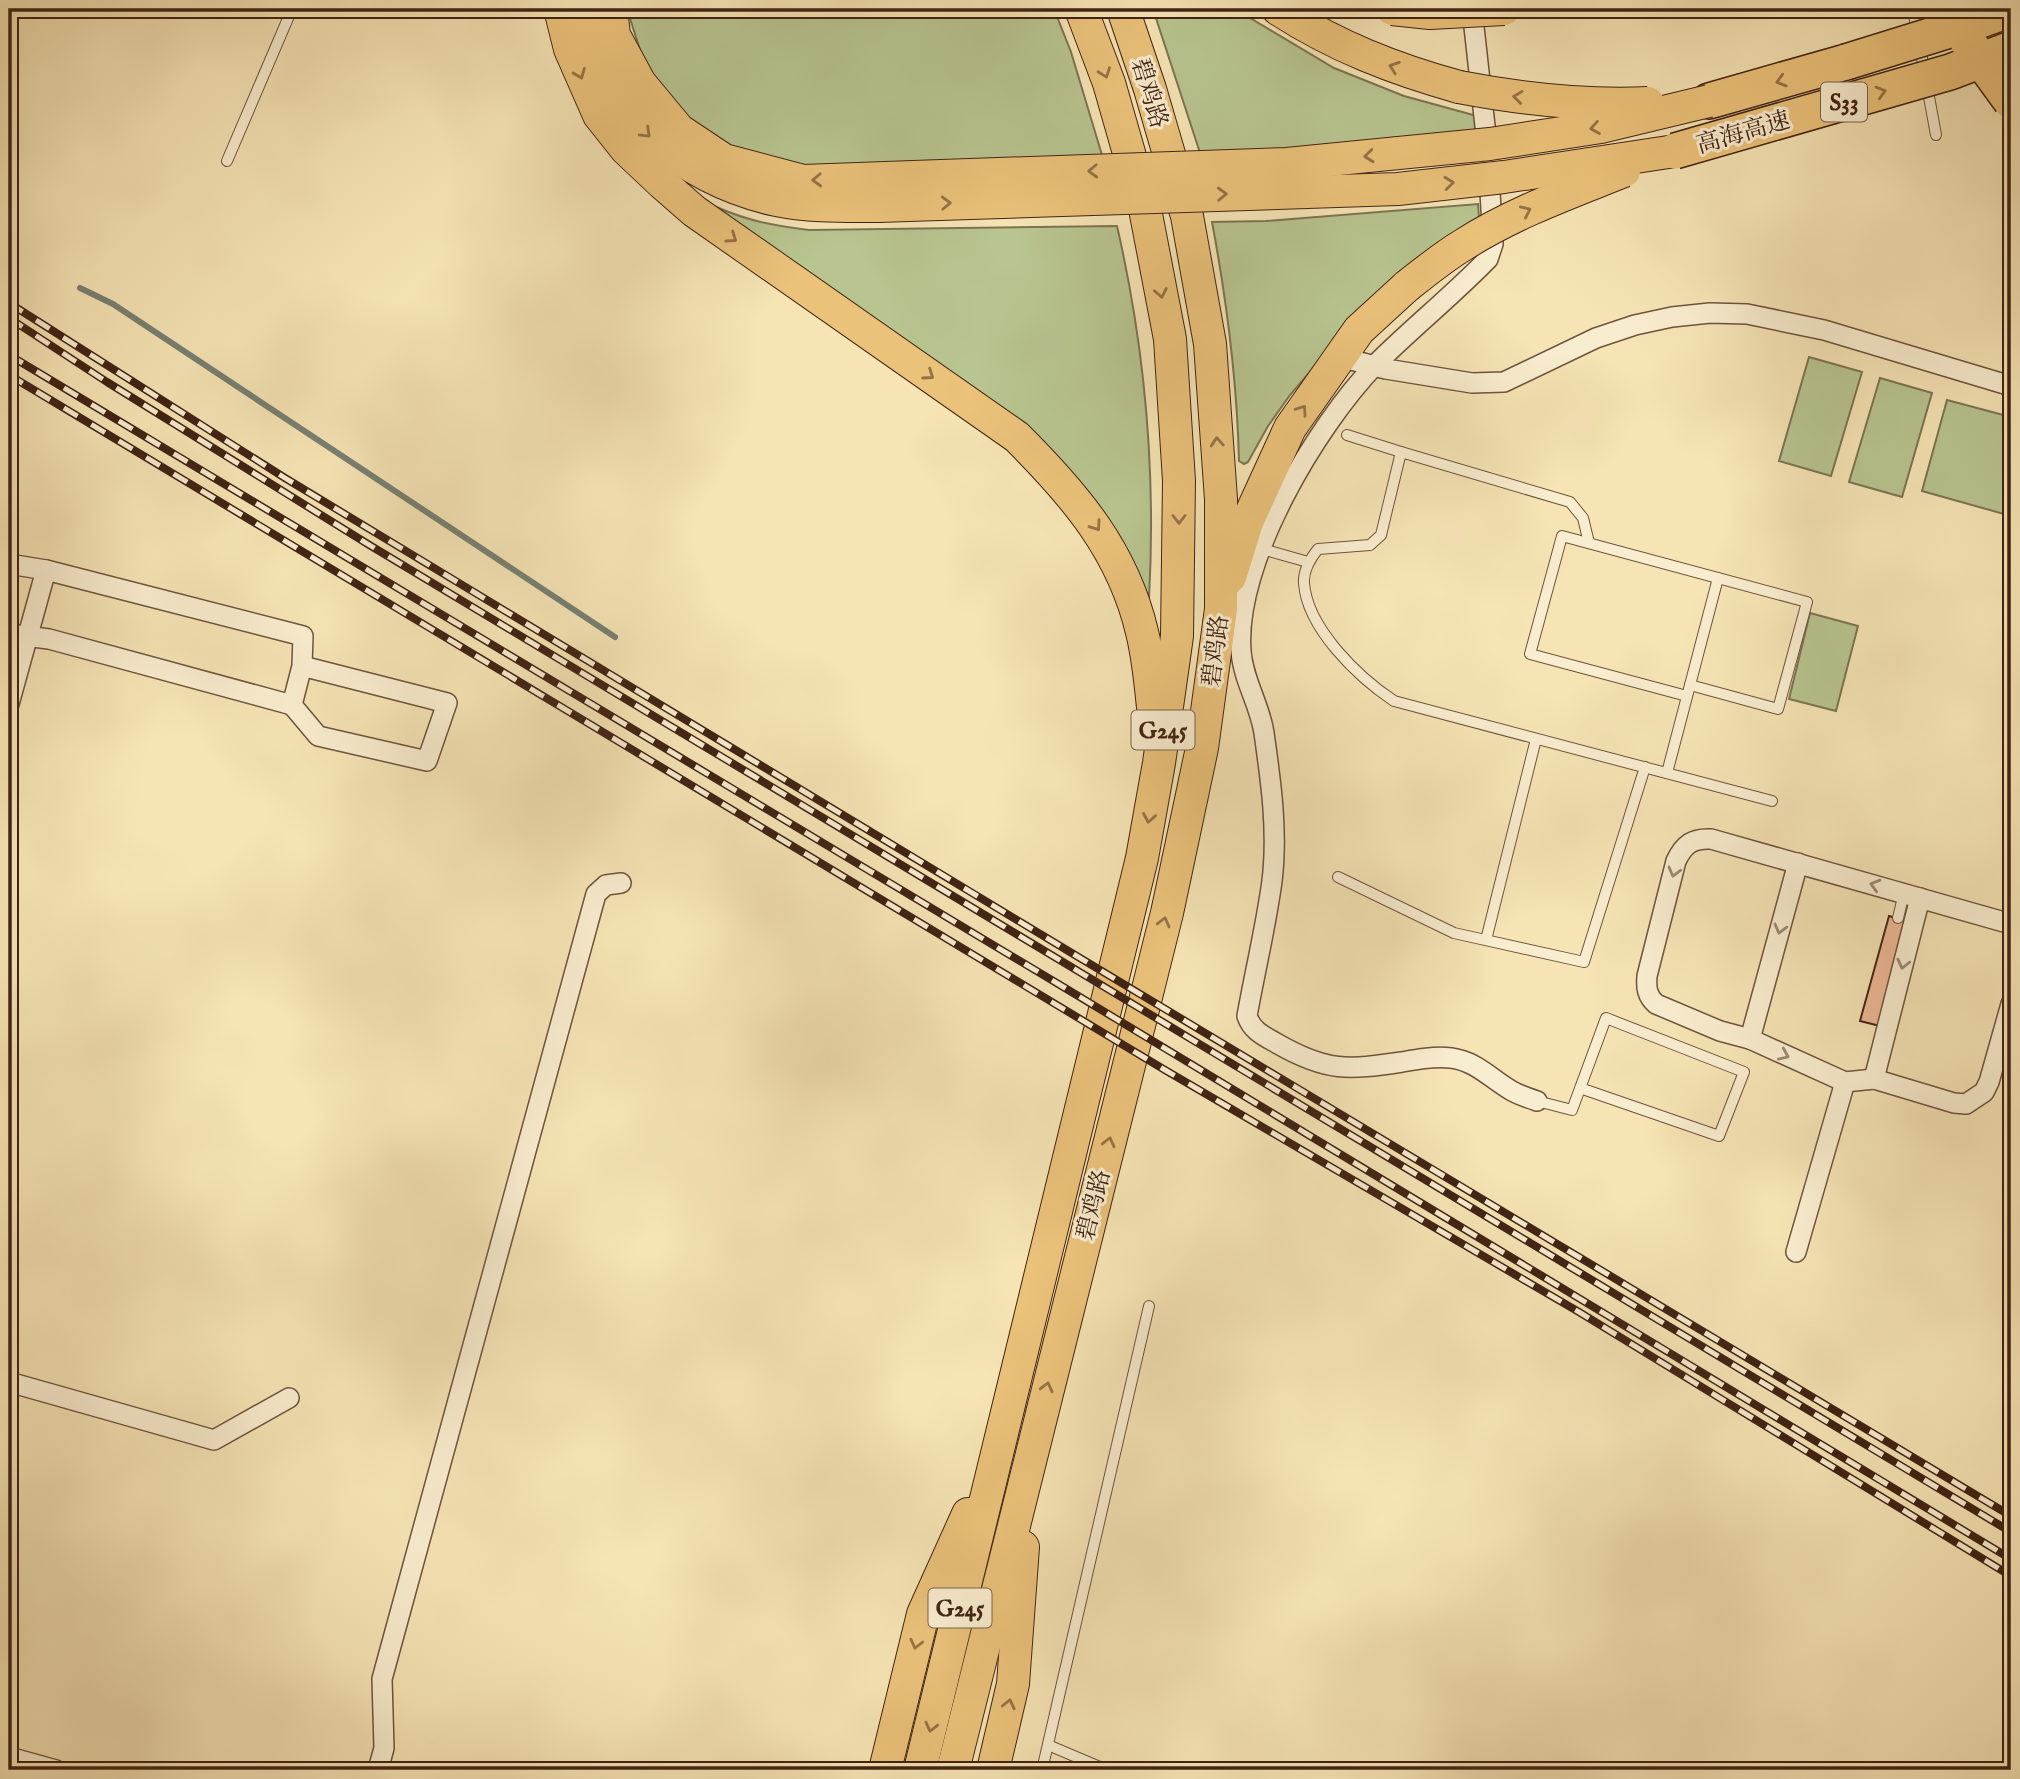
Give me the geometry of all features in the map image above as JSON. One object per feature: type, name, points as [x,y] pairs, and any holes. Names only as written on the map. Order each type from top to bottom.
[{"type":"highway","points":[[560,9],[570,49],[583,83],[599,115],[626,149],[694,211],[1017,437],[1052,472],[1102,534],[1116,561],[1142,631],[1149,666],[1158,768]]},
{"type":"highway","points":[[583,9],[592,50],[615,94],[645,132],[677,158],[715,181],[776,200],[839,206],[881,192],[1287,164],[1490,144],[1601,127],[1709,101]]},
{"type":"highway","points":[[611,9],[614,35],[640,83],[678,130],[724,160],[803,181],[881,192],[1398,188],[1504,177],[1675,151]]},
{"type":"highway","name":"碧鸡路","points":[[1000,1446],[1142,858],[1177,636],[1179,481],[1170,339],[1145,209],[1109,83],[1081,9]]},
{"type":"highway","name":"碧鸡路","points":[[1031,1453],[1167,913],[1202,748],[1221,609],[1221,499],[1210,344],[1187,216],[1150,89],[1123,9]]},
{"type":"highway","points":[[1278,9],[1338,44],[1400,69],[1459,87],[1511,97],[1563,102],[1624,104],[1709,101]]},
{"type":"highway","points":[[1392,9],[1430,13],[1504,9]]},
{"type":"highway","points":[[1962,11],[1972,48],[2011,101]]},
{"type":"highway","name":"高海高速","points":[[1709,101],[1975,22],[2008,38]]},
{"type":"highway","name":"高海高速","points":[[1675,151],[1950,72],[2008,38]]},
{"type":"highway","points":[[1221,609],[1247,523],[1290,428],[1359,330],[1406,286],[1462,245],[1521,214],[1675,151]]},
{"type":"highway","points":[[886,1770],[923,1614],[1000,1446]]},
{"type":"highway","name":"G245","points":[[920,1770],[1000,1446]]},
{"type":"highway","points":[[993,1770],[1013,1684],[1031,1453]]},
{"type":"highway","name":"G245","points":[[953,1770],[1031,1453]]},
{"type":"street","points":[[1472,9],[1486,135]]},
{"type":"street","points":[[1490,192],[1493,243],[1488,259],[1374,366],[1334,416],[1286,494],[1262,549],[1243,612],[1241,652],[1264,729],[1274,813],[1272,880],[1247,1016],[1250,1026],[1301,1057],[1342,1068],[1451,1058],[1469,1062],[1512,1092],[1537,1101]]},
{"type":"street","points":[[1340,357],[1374,366],[1472,383],[1504,382],[1596,338],[1635,325],[1710,313],[1747,314],[1824,330],[2011,386]]},
{"type":"street","points":[[9,564],[46,570],[303,636],[302,666],[292,705]]},
{"type":"street","points":[[9,704],[18,635],[46,570]]},
{"type":"street","points":[[18,635],[49,639],[292,705],[318,736],[427,761],[447,703],[302,666]]},
{"type":"street","points":[[2011,924],[1712,839],[1700,838],[1690,842],[1676,861],[1647,976],[1647,992],[1656,1004],[1720,1031],[1750,1040],[1845,1082],[1874,1079],[1954,1103],[1966,1104],[1976,1100],[1989,1082],[2011,1004]]},
{"type":"street","points":[[1750,1040],[1798,863]]},
{"type":"street","points":[[378,1770],[384,1748],[382,1679],[596,894],[606,884],[621,883]]},
{"type":"street","points":[[1874,1079],[1912,896]]},
{"type":"street","points":[[1796,1252],[1845,1082]]},
{"type":"street","points":[[9,1382],[214,1440],[289,1398]]},
{"type":"street","points":[[9,1757],[56,1770]]},
{"type":"lane","points":[[227,162],[292,9]]},
{"type":"lane","points":[[1913,9],[1936,135]]},
{"type":"lane","points":[[1962,11],[2008,38]]},
{"type":"lane","points":[[1347,435],[1570,502],[1583,518],[1589,543]]},
{"type":"lane","points":[[1401,452],[1381,535],[1370,545],[1318,549],[1308,562],[1303,581],[1312,614],[1338,651],[1375,689],[1394,701],[1772,801]]},
{"type":"lane","points":[[1687,696],[1530,654],[1562,536],[1807,602],[1778,709],[1690,685]]},
{"type":"lane","points":[[1262,549],[1308,562]]},
{"type":"lane","points":[[1667,773],[1718,578]]},
{"type":"lane","points":[[1486,940],[1536,738]]},
{"type":"lane","points":[[1338,877],[1454,933],[1584,962],[1645,767]]},
{"type":"lane","points":[[1898,918],[1912,896]]},
{"type":"lane","points":[[1537,1101],[1573,1110],[1580,1088],[1606,1018],[1744,1073],[1719,1136],[1580,1088]]},
{"type":"lane","points":[[1042,1770],[1149,1307]]},
{"type":"lane","points":[[1048,1745],[1107,1770]]},
{"type":"green space","points":[[627,9],[1054,9],[1071,52],[1105,165],[822,172],[748,157],[700,129],[661,89],[642,56]]},
{"type":"green space","points":[[1153,9],[1235,9],[1334,68],[1404,96],[1477,116],[1478,146],[1203,162]]},
{"type":"green space","points":[[701,200],[754,220],[809,230],[1117,226],[1135,318],[1146,410],[1151,504],[1149,598],[1119,537],[1080,482]]},
{"type":"green space","points":[[1478,204],[1480,231],[1332,346],[1290,395],[1268,426],[1248,462],[1244,464],[1239,461],[1230,341],[1212,222],[1266,221]]},
{"type":"green space","points":[[1809,357],[1862,372],[1831,476],[1779,461]]},
{"type":"green space","points":[[1880,378],[1932,393],[1902,497],[1849,482]]},
{"type":"green space","points":[[1947,400],[2011,417],[2011,516],[1922,491]]},
{"type":"green space","points":[[1810,613],[1858,626],[1836,711],[1789,699]]},
{"type":"building","points":[[1889,916],[1909,922],[1880,1026],[1860,1021]]},
{"type":"waterway","points":[[80,288],[113,304],[615,637]]},
{"type":"railway","points":[[9,303],[285,478],[2011,1516]]},
{"type":"railway","points":[[9,318],[371,546],[2011,1532]]},
{"type":"railway","points":[[9,355],[2011,1559]]},
{"type":"railway","points":[[9,375],[1165,1070],[1579,1312],[2011,1576]]}]
